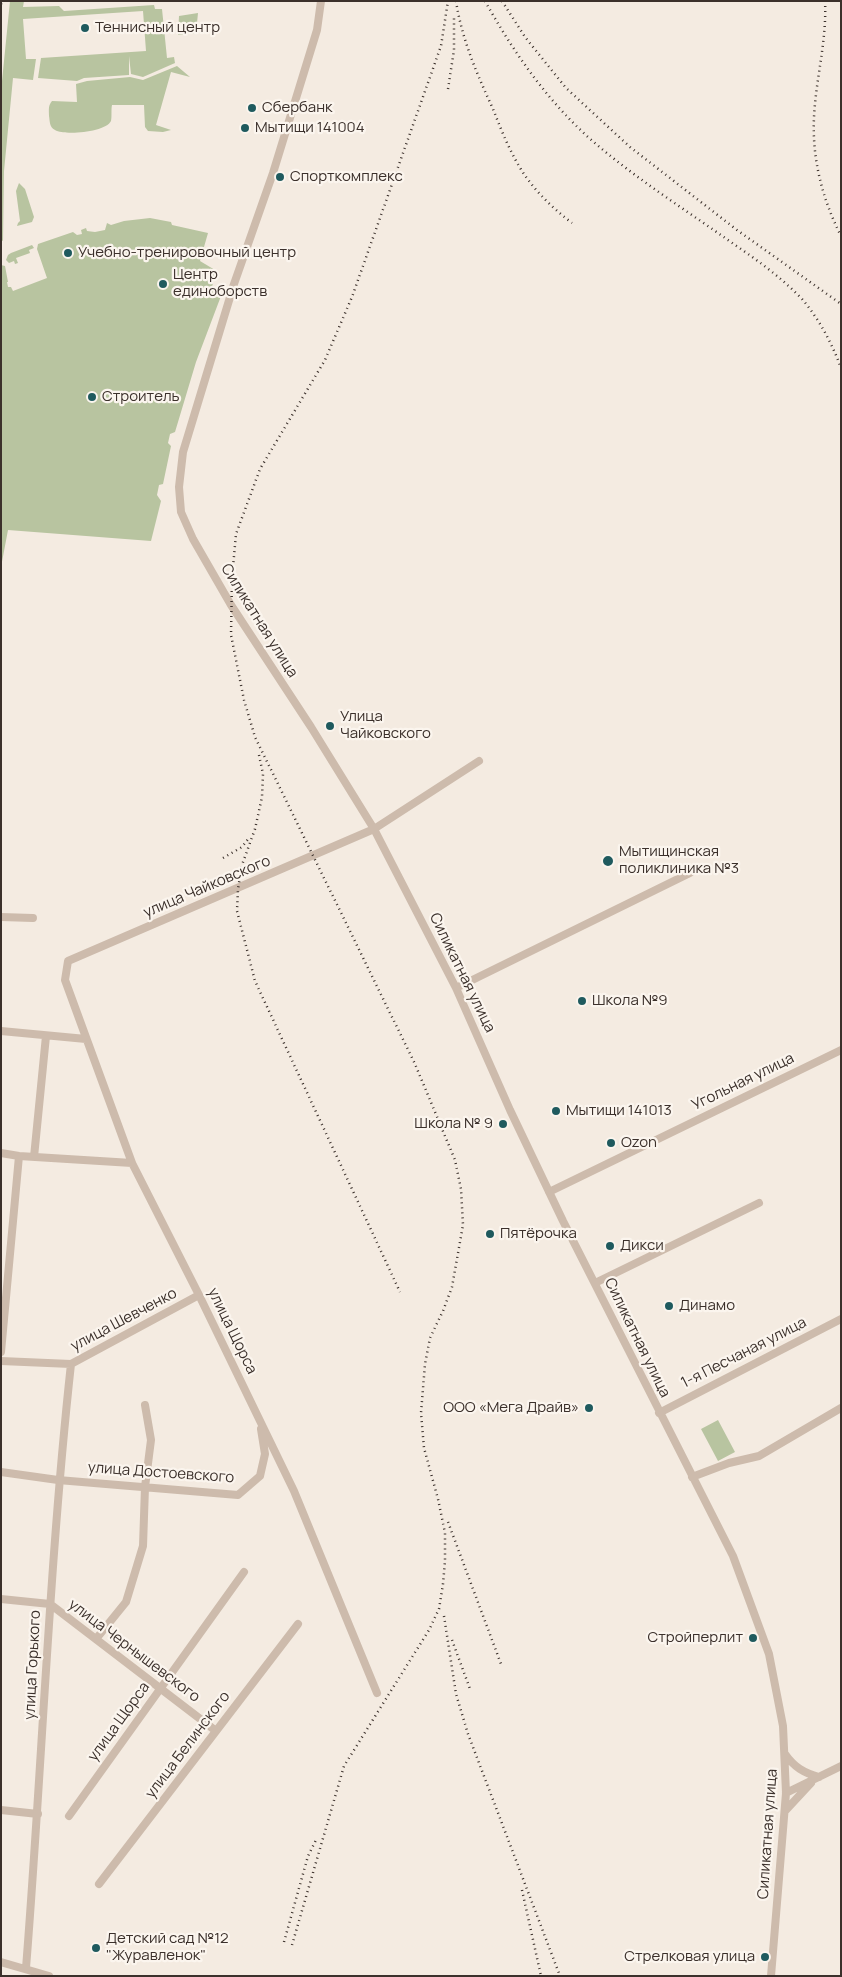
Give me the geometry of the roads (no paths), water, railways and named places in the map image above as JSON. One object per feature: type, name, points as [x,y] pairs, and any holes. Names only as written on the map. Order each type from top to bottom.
[{"type":"street","name":"Силикатная улица","points":[[321,1],[317,30],[273,173],[234,284],[183,452],[179,500],[181,512],[186,526],[201,554],[374,830],[456,988],[548,1192],[733,1556],[769,1654],[783,1726],[786,1793],[771,1976]]},
{"type":"street","points":[[374,830],[479,761]]},
{"type":"street","name":"улица Чайковского","points":[[65,980],[68,961],[374,830]]},
{"type":"street","points":[[456,988],[690,873]]},
{"type":"street","points":[[1,918],[33,918]]},
{"type":"street","name":"улица Щорса","points":[[65,980],[132,1163],[199,1295],[294,1491],[377,1693]]},
{"type":"street","points":[[1,1031],[86,1039]]},
{"type":"street","points":[[34,1157],[46,1036]]},
{"type":"street","name":"Угольная улица","points":[[548,1192],[841,1050]]},
{"type":"street","points":[[1,1153],[19,1156],[132,1163]]},
{"type":"street","points":[[1,1352],[19,1156]]},
{"type":"street","points":[[595,1283],[759,1202]]},
{"type":"street","name":"улица Шевченко","points":[[1,1361],[71,1364],[199,1295]]},
{"type":"street","name":"1-я Песчаная улица","points":[[659,1413],[841,1318]]},
{"type":"street","name":"улица Горького","points":[[26,1968],[58,1510],[58,1480],[71,1364]]},
{"type":"street","points":[[96,1639],[126,1602],[143,1546],[145,1487],[151,1440],[145,1405]]},
{"type":"street","points":[[692,1477],[730,1462],[759,1456],[841,1408]]},
{"type":"street","name":"улица Достоевского","points":[[1,1472],[58,1480],[238,1495],[260,1476],[265,1454],[260,1422]]},
{"type":"street","name":"улица Щорса","points":[[70,1816],[244,1572]]},
{"type":"street","name":"улица Чернышевского","points":[[1,1599],[50,1604],[216,1731]]},
{"type":"street","name":"улица Белинского","points":[[99,1884],[298,1624]]},
{"type":"street","points":[[785,1754],[801,1771],[817,1778]]},
{"type":"street","points":[[786,1793],[841,1766]]},
{"type":"street","points":[[785,1811],[817,1778]]},
{"type":"street","points":[[1,1810],[38,1814]]},
{"type":"street","points":[[1,1962],[49,1976]]},
{"type":"railway","points":[[292,1945],[344,1766],[429,1630],[439,1609],[445,1561],[445,1533],[424,1448],[421,1413],[425,1364],[430,1338],[452,1287],[463,1225],[461,1189],[455,1160],[415,1064],[255,737],[244,700],[231,635],[232,578],[236,534],[260,469],[325,360],[352,297],[441,46],[448,1]]},
{"type":"railway","points":[[456,1],[462,29],[471,56],[512,153],[536,190],[572,223]]},
{"type":"railway","points":[[485,1],[521,59],[563,113],[596,144],[628,169],[757,261],[794,291],[819,323],[834,349],[841,368]]},
{"type":"railway","points":[[502,1],[525,37],[566,88],[630,147],[737,230],[841,304]]},
{"type":"railway","points":[[825,1],[823,45],[814,117],[815,148],[820,178],[828,207],[841,236]]},
{"type":"railway","points":[[448,89],[454,50],[454,16]]},
{"type":"railway","points":[[259,755],[263,774],[262,797],[255,829],[242,865],[237,911],[255,981],[400,1292]]},
{"type":"railway","points":[[223,858],[242,847],[249,838]]},
{"type":"railway","points":[[448,1522],[501,1664]]},
{"type":"railway","points":[[444,1616],[456,1694],[468,1734],[560,1976]]},
{"type":"railway","points":[[452,1640],[470,1689]]},
{"type":"railway","points":[[284,1942],[308,1856],[317,1838]]},
{"type":"railway","points":[[522,1890],[541,1976]]},
{"type":"place","name":"Теннисный центр","points":[[85,28]]},
{"type":"place","name":"Сбербанк","points":[[252,108]]},
{"type":"place","name":"Мытищи 141004","points":[[245,128]]},
{"type":"place","name":"Спорткомплекс","points":[[280,177]]},
{"type":"place","name":"Учебно-тренировочный центр","points":[[68,253]]},
{"type":"place","name":"Центр единоборств","points":[[163,284]]},
{"type":"place","name":"Строитель","points":[[92,397]]},
{"type":"place","name":"Улица Чайковского","points":[[330,726]]},
{"type":"place","name":"Мытищинская поликлиника №3","points":[[608,861]]},
{"type":"place","name":"Школа №9","points":[[582,1001]]},
{"type":"place","name":"Мытищи 141013","points":[[556,1111]]},
{"type":"place","name":"Школа № 9","points":[[503,1124]]},
{"type":"place","name":"Ozon","points":[[611,1143]]},
{"type":"place","name":"Пятёрочка","points":[[490,1234]]},
{"type":"place","name":"Дикси","points":[[610,1246]]},
{"type":"place","name":"Динамо","points":[[669,1306]]},
{"type":"place","name":"ООО «Мега Драйв»","points":[[589,1408]]},
{"type":"place","name":"Стройперлит","points":[[753,1638]]},
{"type":"place","name":"Детский сад №12 \"Журавленок\"","points":[[96,1948]]},
{"type":"place","name":"Стрелковая улица","points":[[765,1957]]}]
